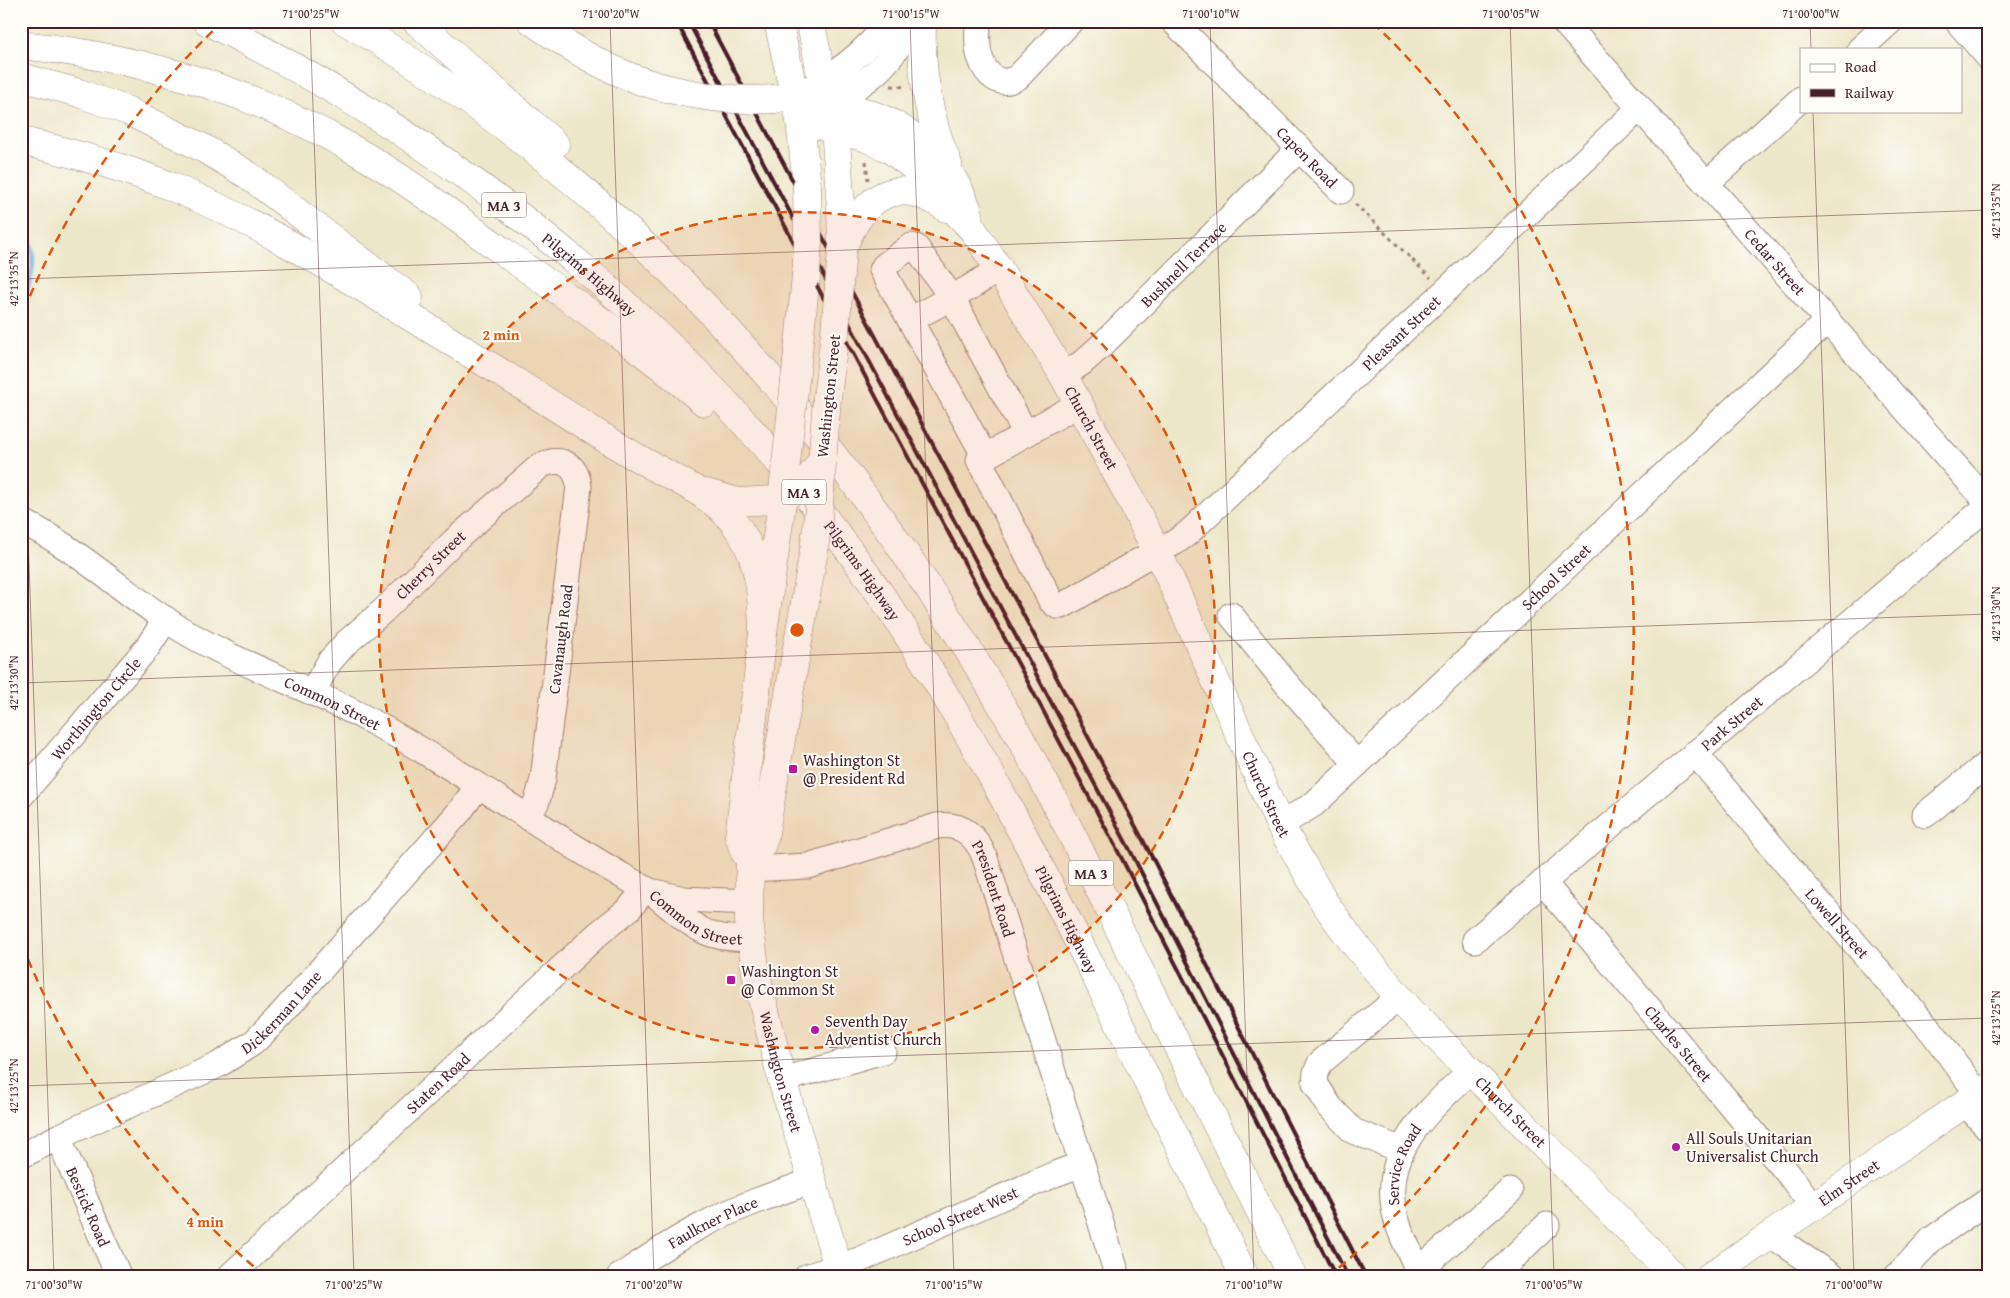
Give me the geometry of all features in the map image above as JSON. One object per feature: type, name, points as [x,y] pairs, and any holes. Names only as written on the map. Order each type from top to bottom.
[{"type":"main road","name":"Pilgrims Highway","points":[[207,21],[286,63],[361,107],[459,172],[530,225],[635,314],[706,380],[766,446],[813,503],[892,611],[939,685],[989,770],[1035,856],[1246,1277]]},
{"type":"main road","name":"MA 3","points":[[344,21],[420,67],[532,147],[613,215],[704,304],[790,400],[848,474],[922,579],[975,661],[1023,743],[1068,827],[1293,1277]]},
{"type":"main road","points":[[416,21],[596,182],[642,230],[704,304]]},
{"type":"main road","name":"Church Street","points":[[532,21],[611,70],[644,82],[679,92],[725,99],[790,105],[829,105],[870,114],[904,130],[934,154],[958,186],[974,230]]},
{"type":"main road","name":"Washington Street","points":[[778,21],[790,105],[807,186],[808,242],[806,276],[739,836],[750,864],[748,902],[750,938],[768,1028],[839,1272]]},
{"type":"main road","name":"Washington Street","points":[[750,864],[764,838],[814,550],[842,250],[840,183],[829,105],[810,21]]},
{"type":"main road","points":[[922,21],[922,65],[928,106],[939,142],[958,186]]},
{"type":"main road","points":[[21,45],[117,59],[200,81],[281,112],[357,151],[421,193],[657,363],[717,414],[813,503]]},
{"type":"main road","points":[[21,77],[79,93],[128,111],[180,136],[233,165],[532,391]]},
{"type":"main road","name":"Church Street","points":[[829,105],[916,168],[974,230],[999,268],[1063,375],[1157,552],[1280,825],[1309,877],[1338,921],[1365,958],[1400,999],[1674,1277]]},
{"type":"main road","points":[[21,141],[84,157],[146,177],[246,221],[326,265],[532,391],[614,444],[686,485],[724,512],[738,528],[749,546],[758,571],[763,633]]},
{"type":"main road","points":[[842,250],[860,214],[874,200],[894,191],[904,191],[923,196],[942,205],[974,230]]},
{"type":"main road","points":[[686,485],[738,502],[779,502],[804,484],[822,460]]},
{"type":"main road","name":"Elm Street","points":[[1710,1277],[1977,1095]]},
{"type":"street","points":[[829,105],[855,58],[890,21]]},
{"type":"street","points":[[829,105],[858,87],[877,72],[896,50],[911,21]]},
{"type":"street","points":[[978,21],[980,58],[990,75],[1000,81],[1009,82],[1018,77],[1071,21]]},
{"type":"street","name":"Capen Road","points":[[1173,21],[1341,191]]},
{"type":"street","name":"Cedar Street","points":[[1563,21],[1989,504]]},
{"type":"street","points":[[1861,48],[1891,21]]},
{"type":"street","points":[[1957,21],[1989,58]]},
{"type":"street","points":[[1707,183],[1800,100]]},
{"type":"street","name":"Pleasant Street","points":[[985,457],[979,460],[1051,601],[1057,606],[1062,606],[1174,544],[1188,533],[1640,108]]},
{"type":"street","name":"Bushnell Terrace","points":[[1063,375],[1082,363],[1102,346],[1300,148]]},
{"type":"street","points":[[1026,434],[952,298],[916,247],[911,246],[884,266],[882,270],[985,457],[1026,434],[1079,404]]},
{"type":"street","points":[[910,320],[952,298],[999,268]]},
{"type":"street","name":"School Street","points":[[1280,825],[1314,804],[1827,321]]},
{"type":"street","name":"Cherry Street","points":[[312,692],[323,671],[337,652],[383,611],[454,541],[540,466],[552,461],[565,463]]},
{"type":"street","name":"Cavanaugh Road","points":[[528,817],[537,801],[543,779],[579,486],[575,473],[565,463]]},
{"type":"street","name":"Park Street","points":[[1474,940],[1989,504]]},
{"type":"street","name":"Common Street","points":[[21,521],[43,532],[166,619],[217,649],[312,692],[380,726],[645,888],[686,921],[711,935],[728,939],[750,938]]},
{"type":"street","points":[[1231,615],[1286,683],[1357,764]]},
{"type":"street","name":"Worthington Circle","points":[[21,796],[147,648],[166,619]]},
{"type":"street","name":"Lowell Street","points":[[1696,753],[1806,886],[1933,1033],[1977,1095],[1989,1129]]},
{"type":"street","points":[[1925,815],[1989,762]]},
{"type":"street","name":"Dickerman Lane","points":[[21,1156],[204,1073],[253,1043],[278,1018],[447,825],[478,786]]},
{"type":"street","name":"President Road","points":[[750,864],[808,866],[937,826],[960,828],[973,836],[985,858],[1118,1277]]},
{"type":"street","name":"Charles Street","points":[[1543,882],[1791,1177],[1813,1207]]},
{"type":"street","name":"Common Street","points":[[645,888],[672,898],[748,902]]},
{"type":"street","name":"Staten Road","points":[[229,1277],[599,933],[629,909],[645,888]]},
{"type":"street","points":[[1400,999],[1386,1008],[1320,1063],[1315,1083],[1330,1107],[1353,1131],[1402,1150]]},
{"type":"street","points":[[782,1080],[883,1051]]},
{"type":"street","name":"Service Road","points":[[1420,1273],[1403,1239],[1394,1209],[1395,1174],[1402,1150],[1418,1123],[1471,1070]]},
{"type":"street","name":"Bestick Road","points":[[58,1138],[119,1277]]},
{"type":"street","name":"School Street West","points":[[806,1277],[839,1272],[859,1260],[1082,1164]]},
{"type":"street","name":"Faulkner Place","points":[[619,1277],[669,1244],[717,1218],[770,1196],[812,1182]]},
{"type":"street","points":[[1420,1273],[1510,1191]]},
{"type":"street","points":[[1896,1277],[1932,1239],[1989,1200]]},
{"type":"street","points":[[1492,1277],[1547,1225]]},
{"type":"street","points":[[1771,1235],[1833,1277]]},
{"type":"path","points":[[885,86],[908,88]]},
{"type":"path","points":[[865,155],[869,188]]},
{"type":"path","name":"Capen Road","points":[[1341,191],[1444,291]]},
{"type":"waterway","points":[[21,226],[27,235],[33,255],[31,276],[21,307]]},
{"type":"waterway","points":[[21,1018],[25,1026],[21,1039]]},
{"type":"railway","points":[[676,21],[1122,859],[1336,1277]]},
{"type":"railway","points":[[688,21],[1132,854],[1348,1277]]},
{"type":"railway","points":[[708,21],[1154,861],[1366,1277]]},
{"type":"place","name":"Washington St @ President Rd","points":[[793,769]]},
{"type":"place","name":"Washington St @ Common St","points":[[731,980]]},
{"type":"place","name":"Seventh Day Adventist Church","points":[[815,1030]]},
{"type":"place","name":"All Souls Unitarian Universalist Church","points":[[1676,1147]]}]
